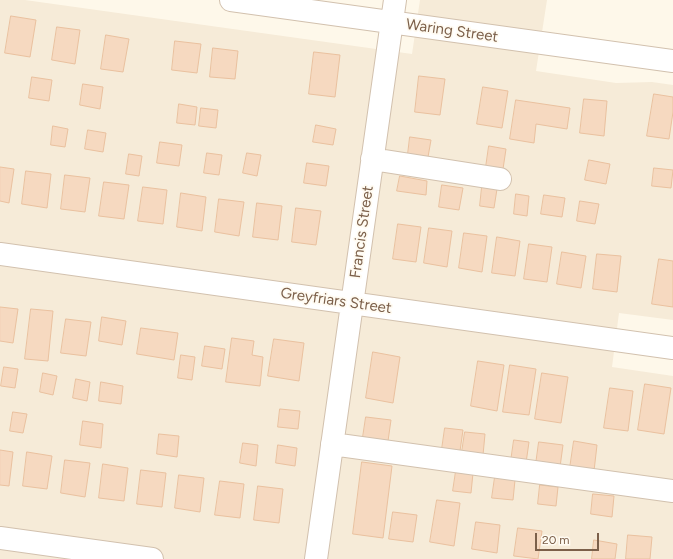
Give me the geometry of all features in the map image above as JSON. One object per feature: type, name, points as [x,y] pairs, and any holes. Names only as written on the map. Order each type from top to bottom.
[{"type":"street","name":"Waring Street","points":[[232,0],[673,61]]},
{"type":"street","name":"Francis Street","points":[[316,559],[395,0]]},
{"type":"street","points":[[372,159],[500,179]]},
{"type":"street","name":"Greyfriars Street","points":[[0,254],[673,348]]},
{"type":"street","points":[[332,444],[673,491]]},
{"type":"street","points":[[0,538],[152,559]]},
{"type":"shaded area","points":[[0,0],[25,0],[412,54],[420,0],[547,0],[536,71],[616,83],[652,82],[673,85],[673,320],[619,313],[612,367],[673,376],[673,559],[0,559]]},
{"type":"building","points":[[11,16],[36,20],[30,57],[5,53]]},
{"type":"building","points":[[57,27],[80,30],[75,64],[52,60]]},
{"type":"building","points":[[106,35],[129,39],[123,72],[101,69]]},
{"type":"building","points":[[175,41],[201,44],[197,73],[172,70]]},
{"type":"building","points":[[213,48],[238,51],[235,79],[210,77]]},
{"type":"building","points":[[314,52],[340,55],[335,97],[309,94]]},
{"type":"building","points":[[419,76],[445,79],[440,115],[415,112]]},
{"type":"building","points":[[32,77],[52,80],[49,101],[29,98]]},
{"type":"building","points":[[83,84],[103,87],[100,109],[80,105]]},
{"type":"building","points":[[483,87],[508,91],[502,128],[477,124]]},
{"type":"building","points":[[654,94],[673,97],[673,112],[669,139],[647,136]]},
{"type":"building","points":[[584,99],[607,101],[604,136],[580,133]]},
{"type":"building","points":[[516,100],[570,108],[567,129],[536,124],[534,143],[510,139]]},
{"type":"building","points":[[179,104],[197,107],[195,125],[177,123]]},
{"type":"building","points":[[201,108],[218,110],[216,128],[199,126]]},
{"type":"building","points":[[316,125],[336,129],[333,145],[313,142]]},
{"type":"building","points":[[53,126],[68,129],[65,147],[51,145]]},
{"type":"building","points":[[88,130],[106,133],[103,152],[85,149]]},
{"type":"building","points":[[410,137],[431,140],[428,157],[408,154]]},
{"type":"building","points":[[160,142],[182,145],[179,166],[157,163]]},
{"type":"building","points":[[489,146],[506,149],[503,169],[486,167]]},
{"type":"building","points":[[207,153],[222,155],[219,175],[204,173]]},
{"type":"building","points":[[247,153],[261,155],[257,176],[243,173]]},
{"type":"building","points":[[129,154],[142,156],[139,176],[126,174]]},
{"type":"building","points":[[589,160],[610,164],[606,184],[585,180]]},
{"type":"building","points":[[307,163],[329,166],[326,186],[304,183]]},
{"type":"building","points":[[0,167],[14,169],[9,203],[0,201]]},
{"type":"building","points":[[654,168],[673,170],[671,188],[652,186]]},
{"type":"building","points":[[26,171],[51,174],[47,208],[22,204]]},
{"type":"building","points":[[65,175],[90,178],[85,212],[61,209]]},
{"type":"building","points":[[400,176],[427,181],[426,195],[397,191]]},
{"type":"building","points":[[104,182],[129,185],[124,219],[99,216]]},
{"type":"building","points":[[442,185],[463,188],[459,210],[439,207]]},
{"type":"building","points":[[143,187],[167,190],[163,224],[138,221]]},
{"type":"building","points":[[482,187],[497,189],[494,208],[480,206]]},
{"type":"building","points":[[181,193],[206,197],[202,231],[177,227]]},
{"type":"building","points":[[516,194],[529,196],[527,216],[514,214]]},
{"type":"building","points":[[544,195],[565,198],[562,217],[541,214]]},
{"type":"building","points":[[219,199],[244,202],[239,236],[215,232]]},
{"type":"building","points":[[580,201],[599,204],[595,224],[577,221]]},
{"type":"building","points":[[257,203],[282,206],[278,240],[253,237]]},
{"type":"building","points":[[296,208],[321,211],[316,245],[292,242]]},
{"type":"building","points":[[398,224],[421,227],[416,262],[393,259]]},
{"type":"building","points":[[429,228],[452,231],[447,267],[424,263]]},
{"type":"building","points":[[464,233],[487,236],[482,272],[459,268]]},
{"type":"building","points":[[497,237],[520,241],[515,276],[492,273]]},
{"type":"building","points":[[529,244],[552,247],[547,282],[524,279]]},
{"type":"building","points":[[562,252],[586,256],[581,288],[557,284]]},
{"type":"building","points":[[597,254],[621,256],[617,292],[593,289]]},
{"type":"building","points":[[659,259],[673,261],[673,307],[652,304]]},
{"type":"building","points":[[0,307],[18,309],[13,343],[0,341]]},
{"type":"building","points":[[31,309],[53,311],[48,361],[25,359]]},
{"type":"building","points":[[102,317],[126,321],[122,345],[99,341]]},
{"type":"building","points":[[66,319],[91,322],[86,356],[61,353]]},
{"type":"building","points":[[141,328],[178,333],[174,360],[137,354]]},
{"type":"building","points":[[232,338],[254,341],[252,355],[263,357],[260,386],[226,382]]},
{"type":"building","points":[[274,339],[304,343],[299,381],[268,376]]},
{"type":"building","points":[[205,346],[225,349],[222,369],[202,366]]},
{"type":"building","points":[[373,352],[400,357],[393,403],[366,398]]},
{"type":"building","points":[[181,355],[195,357],[192,380],[178,378]]},
{"type":"building","points":[[478,361],[504,365],[497,411],[471,406]]},
{"type":"building","points":[[510,365],[536,369],[529,415],[503,412]]},
{"type":"building","points":[[4,367],[18,369],[15,388],[1,386]]},
{"type":"building","points":[[43,373],[57,376],[53,395],[40,392]]},
{"type":"building","points":[[542,373],[568,377],[561,423],[535,419]]},
{"type":"building","points":[[76,379],[90,382],[87,401],[73,398]]},
{"type":"building","points":[[101,382],[123,386],[121,404],[99,401]]},
{"type":"building","points":[[645,384],[671,388],[664,434],[638,430]]},
{"type":"building","points":[[610,388],[633,391],[628,431],[604,428]]},
{"type":"building","points":[[280,409],[300,411],[298,429],[278,427]]},
{"type":"building","points":[[13,412],[27,414],[23,433],[10,431]]},
{"type":"building","points":[[366,417],[391,420],[388,441],[363,437]]},
{"type":"building","points":[[83,421],[103,424],[101,448],[80,445]]},
{"type":"building","points":[[445,428],[463,430],[460,451],[442,449]]},
{"type":"building","points":[[465,432],[485,434],[483,455],[462,452]]},
{"type":"building","points":[[159,434],[179,436],[177,457],[157,454]]},
{"type":"building","points":[[514,440],[529,442],[526,463],[511,461]]},
{"type":"building","points":[[574,441],[597,445],[594,471],[570,468]]},
{"type":"building","points":[[539,442],[563,445],[560,467],[536,464]]},
{"type":"building","points":[[243,443],[258,445],[256,466],[240,463]]},
{"type":"building","points":[[278,445],[297,448],[295,466],[276,463]]},
{"type":"building","points":[[0,450],[13,452],[9,486],[0,485]]},
{"type":"building","points":[[27,452],[52,456],[47,489],[23,486]]},
{"type":"building","points":[[65,460],[90,463],[85,497],[61,493]]},
{"type":"building","points":[[362,462],[392,466],[383,538],[353,534]]},
{"type":"building","points":[[103,464],[128,468],[124,501],[99,498]]},
{"type":"building","points":[[141,470],[166,473],[162,507],[137,504]]},
{"type":"building","points":[[456,471],[473,473],[471,493],[453,491]]},
{"type":"building","points":[[179,475],[204,478],[200,512],[175,508]]},
{"type":"building","points":[[495,477],[515,480],[513,500],[492,498]]},
{"type":"building","points":[[220,481],[244,484],[240,518],[215,515]]},
{"type":"building","points":[[540,485],[558,487],[556,506],[538,504]]},
{"type":"building","points":[[258,486],[283,489],[279,523],[254,520]]},
{"type":"building","points":[[593,494],[614,496],[612,517],[591,514]]},
{"type":"building","points":[[437,500],[460,503],[454,546],[430,542]]},
{"type":"building","points":[[393,512],[417,515],[413,542],[389,539]]},
{"type":"building","points":[[476,522],[500,525],[497,553],[472,549]]},
{"type":"building","points":[[518,528],[542,531],[538,559],[514,556]]},
{"type":"building","points":[[628,535],[652,537],[650,559],[626,559]]},
{"type":"building","points":[[594,540],[617,544],[615,559],[592,559]]}]
